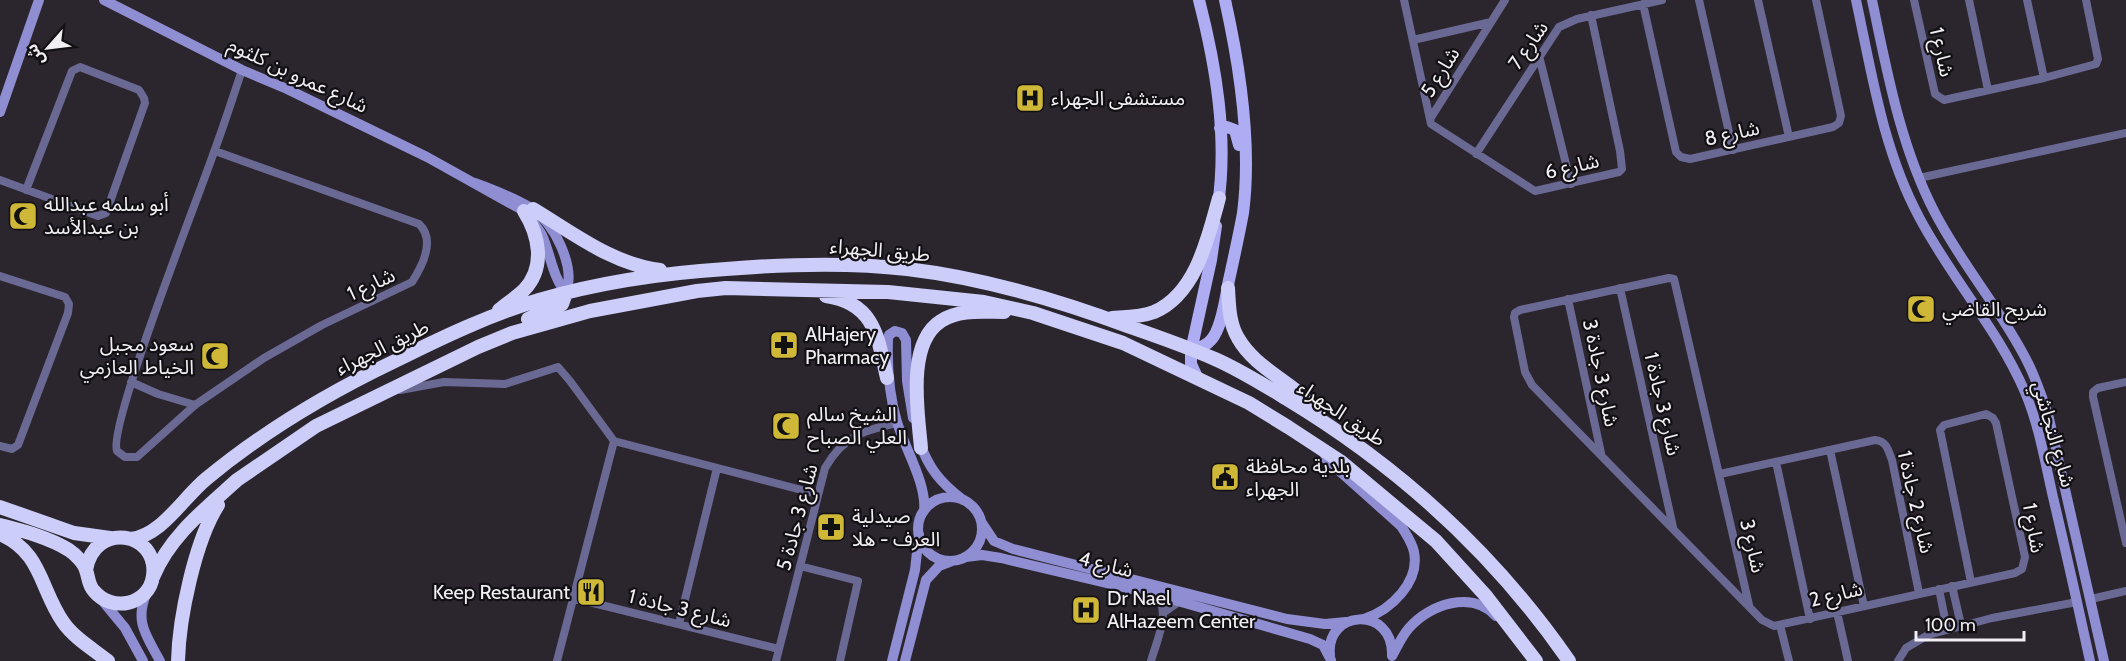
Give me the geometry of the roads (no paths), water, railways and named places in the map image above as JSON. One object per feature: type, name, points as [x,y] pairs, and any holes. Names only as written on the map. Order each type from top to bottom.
[{"type":"highway","points":[[1107,318],[1152,313],[1168,304],[1182,291],[1208,240],[1219,198]]},
{"type":"highway","points":[[529,210],[625,262],[644,268],[677,272]]},
{"type":"highway","points":[[472,325],[497,312],[524,290],[536,269],[537,238],[529,210]]},
{"type":"highway","name":"طريق الجهراء","points":[[131,539],[149,534],[158,528],[180,502],[205,480],[274,428],[313,404],[393,362],[472,325],[515,308],[566,293],[625,280],[677,272],[829,263],[912,269],[1041,296],[1107,318],[1183,350],[1215,359],[1263,385],[1328,425],[1396,474],[1452,524],[1504,579],[1555,640],[1569,661]]},
{"type":"highway","points":[[726,288],[772,296],[827,296],[841,298],[852,304],[863,312],[878,335],[887,378]]},
{"type":"highway","name":"طريق الجهراء","points":[[151,584],[159,563],[172,542],[237,480],[316,426],[478,346],[512,333],[590,311],[697,291],[726,288],[814,289],[928,295],[984,302],[1059,321],[1123,343],[1249,403],[1340,461],[1436,541],[1486,596],[1534,658]]},
{"type":"highway","points":[[1228,288],[1230,319],[1238,339],[1250,354],[1313,406],[1328,425]]},
{"type":"highway","points":[[566,293],[578,306],[590,311]]},
{"type":"highway","points":[[478,346],[504,328],[560,305],[566,293]]},
{"type":"highway","points":[[921,448],[917,384],[922,344],[930,331],[941,321],[967,312],[1033,313]]},
{"type":"highway","points":[[1059,321],[1090,323],[1183,350]]},
{"type":"highway","points":[[178,661],[183,614],[202,534],[208,520],[237,480]]},
{"type":"highway","points":[[0,507],[74,533],[99,538],[131,539],[139,543],[151,558],[151,584],[134,601],[126,604],[117,604],[100,598],[93,590],[86,570],[71,551],[52,541],[0,525]]},
{"type":"highway","points":[[0,534],[12,539],[30,556],[57,613],[69,630],[108,661]]},
{"type":"highway","points":[[86,570],[92,552],[114,537]]},
{"type":"main road","points":[[1183,350],[1197,318],[1211,260],[1219,198],[1219,100],[1212,49],[1199,0]]},
{"type":"main road","points":[[1204,0],[1209,12],[1214,15],[1224,9],[1225,2]]},
{"type":"main road","points":[[1183,350],[1202,347],[1214,337],[1228,288],[1243,212],[1245,157],[1243,100],[1225,2]]},
{"type":"main road","points":[[1220,128],[1227,127],[1235,130],[1245,157]]},
{"type":"main road","points":[[1183,350],[1197,377]]},
{"type":"street","points":[[0,112],[39,0]]},
{"type":"street","name":"شارع عمرو بن كلثوم","points":[[104,0],[242,70],[392,139],[529,210],[542,235],[558,284],[566,293]]},
{"type":"street","name":"شارع 5","points":[[1404,0],[1430,119]]},
{"type":"street","name":"شارع 5","points":[[1430,119],[1504,0]]},
{"type":"street","points":[[1616,0],[1618,9]]},
{"type":"street","points":[[1643,4],[1662,0]]},
{"type":"street","points":[[1700,0],[1733,150]]},
{"type":"street","points":[[1758,0],[1789,137]]},
{"type":"street","name":"شارع 8","points":[[1643,4],[1676,152],[1681,157],[1690,159],[1833,128],[1840,120],[1816,0]]},
{"type":"street","name":"شارع 1","points":[[1914,0],[1935,94],[1944,100],[2096,64],[2097,52],[2086,0]]},
{"type":"street","points":[[1969,0],[1988,90]]},
{"type":"street","points":[[2027,0],[2044,78]]},
{"type":"street","name":"شارع 7","points":[[1476,154],[1539,56],[1563,24],[1618,9],[1631,3],[1643,4]]},
{"type":"street","points":[[1857,4],[1867,11],[1873,3]]},
{"type":"street","name":"شارع النجاشي","points":[[1873,3],[1900,121],[1919,178],[1946,235],[1995,307],[2028,363],[2048,414],[2104,661]]},
{"type":"street","name":"شارع النجاشي","points":[[1857,4],[1882,118],[1894,161],[1906,191],[1934,244],[1984,318],[2015,370],[2026,394],[2050,481],[2090,661]]},
{"type":"street","name":"شارع 6","points":[[1430,119],[1434,127],[1532,190],[1538,191],[1619,172],[1622,169],[1620,151],[1590,15]]},
{"type":"street","points":[[1413,40],[1491,22]]},
{"type":"street","points":[[1863,30],[1871,24],[1878,29]]},
{"type":"street","points":[[1539,56],[1571,184]]},
{"type":"street","points":[[0,180],[26,190],[98,216],[106,213],[145,103],[139,90],[80,67],[72,71],[26,190]]},
{"type":"street","name":"شارع 1","points":[[215,151],[419,224],[427,232],[429,244],[412,282],[322,325],[283,347],[195,405],[137,456],[125,457],[117,451],[116,440],[131,382],[242,70]]},
{"type":"street","points":[[1919,178],[2126,133]]},
{"type":"street","points":[[0,276],[65,297],[69,304],[68,313],[18,445],[12,449],[0,446]]},
{"type":"street","name":"شارع 3","points":[[1669,278],[1674,279],[1749,605],[1532,385],[1525,372],[1514,317],[1520,309],[1669,278]]},
{"type":"street","name":"شارع 3 جادة 1","points":[[1620,288],[1674,527]]},
{"type":"street","name":"شارع 3 جادة 3","points":[[1568,299],[1602,454]]},
{"type":"street","points":[[892,661],[915,570],[919,526],[924,511],[922,485],[897,423],[887,378],[888,339],[891,333],[899,331],[906,340],[911,408],[921,448],[940,482],[975,509],[982,523],[977,546],[966,557],[939,566],[926,580],[905,661]]},
{"type":"street","points":[[378,395],[444,382],[505,384],[558,367],[615,441],[817,494]]},
{"type":"street","points":[[131,382],[158,394],[195,405]]},
{"type":"street","points":[[2126,382],[2098,388],[2093,392],[2126,543]]},
{"type":"street","name":"شارع 1","points":[[1986,414],[1996,423],[2025,565],[2015,573],[1971,582],[1939,434],[1944,425],[1986,414]]},
{"type":"street","points":[[1275,419],[1340,469],[1401,526],[1410,539],[1414,552],[1414,566],[1410,581],[1391,603],[1374,616],[1364,619]]},
{"type":"street","name":"شارع 3 جادة 5","points":[[776,661],[825,468],[832,455],[842,444],[865,430],[897,423]]},
{"type":"street","name":"شارع 2 جادة 1","points":[[1720,474],[1881,440],[1887,445],[1892,460],[1919,593]]},
{"type":"street","points":[[557,661],[615,441]]},
{"type":"street","points":[[1830,450],[1864,606]]},
{"type":"street","points":[[1776,462],[1810,619]]},
{"type":"street","points":[[678,624],[717,468]]},
{"type":"street","points":[[2050,481],[2055,484],[2063,479]]},
{"type":"street","points":[[2055,503],[2060,495],[2067,498]]},
{"type":"street","points":[[924,511],[942,498],[963,500]]},
{"type":"street","name":"شارع 4","points":[[982,523],[994,541],[1013,549],[1287,619],[1325,624],[1364,619]]},
{"type":"street","points":[[919,534],[921,542],[931,554],[953,561]]},
{"type":"street","name":"شارع 4","points":[[966,557],[994,557],[1180,601],[1310,639],[1323,645],[1331,660]]},
{"type":"street","points":[[800,566],[858,581],[840,661]]},
{"type":"street","name":"شارع 2","points":[[1780,625],[1971,582]]},
{"type":"street","points":[[151,584],[140,613],[141,624],[160,661]]},
{"type":"street","points":[[1952,586],[1961,626]]},
{"type":"street","points":[[1939,589],[1947,629]]},
{"type":"street","points":[[2091,599],[2126,591]]},
{"type":"street","points":[[1151,661],[1163,613],[1160,598],[1157,595]]},
{"type":"street","points":[[100,598],[125,628],[143,661]]},
{"type":"street","name":"شارع 3 جادة 1","points":[[573,598],[779,649]]},
{"type":"street","points":[[1163,613],[1180,601]]},
{"type":"street","points":[[1391,659],[1410,627],[1423,616],[1437,608],[1462,601],[1478,603],[1491,610],[1534,658]]},
{"type":"street","points":[[1898,661],[1906,648],[1929,635],[1947,629],[2077,602]]},
{"type":"street","points":[[1749,605],[1768,625],[1780,625],[1789,661]]},
{"type":"street","points":[[1837,612],[1848,661]]},
{"type":"street","points":[[1364,619],[1383,628],[1389,636],[1392,646],[1391,659]]},
{"type":"street","points":[[1331,660],[1329,649],[1332,638],[1346,622]]},
{"type":"place","name":"مستشفى الجهراء","points":[[1030,98]]},
{"type":"place","name":"أبو سلمه عبدالله بن عبدالأسد","points":[[23,216]]},
{"type":"place","name":"شريح القاضي","points":[[1921,309]]},
{"type":"place","name":"AlHajery Pharmacy","points":[[784,345]]},
{"type":"place","name":"سعود مجبل الخياط العازمي","points":[[215,356]]},
{"type":"place","name":"الشيخ سالم العلي الصباح","points":[[786,426]]},
{"type":"place","name":"بلدية محافظة الجهراء","points":[[1225,477]]},
{"type":"place","name":"صيدلية العرف - هلا","points":[[831,527]]},
{"type":"place","name":"Keep Restaurant","points":[[591,592]]},
{"type":"place","name":"Dr Nael AlHazeem Center","points":[[1086,610]]}]
